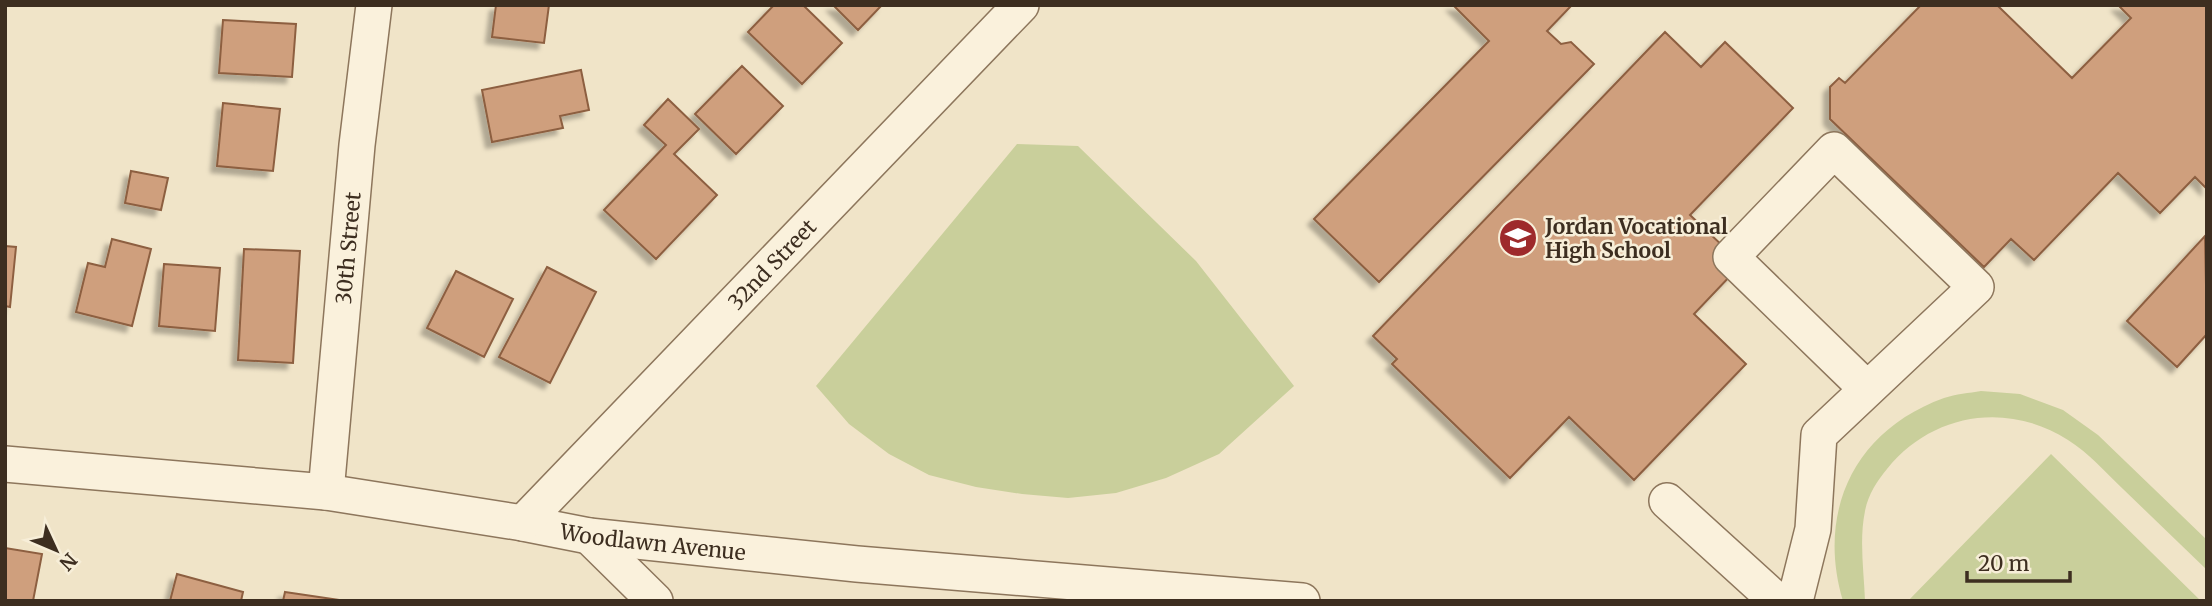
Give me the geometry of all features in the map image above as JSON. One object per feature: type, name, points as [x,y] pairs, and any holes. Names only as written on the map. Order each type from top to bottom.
[{"type":"street","name":"30th Street","points":[[326,492],[357,145],[374,5]]},
{"type":"street","name":"32nd Street","points":[[523,523],[1021,5]]},
{"type":"street","points":[[1795,601],[1813,529],[1819,435],[1976,287],[1834,150],[1731,257],[1867,389]]},
{"type":"street","name":"Woodlawn Avenue","points":[[5,464],[326,492],[589,536],[857,564],[1302,601]]},
{"type":"street","points":[[1667,501],[1777,601]]},
{"type":"street","points":[[589,536],[655,601]]},
{"type":"green space","points":[[1017,144],[1078,146],[1196,261],[1294,386],[1219,454],[1166,478],[1116,493],[1068,498],[976,487],[929,475],[889,454],[849,424],[816,386]]},
{"type":"green space","points":[[1981,391],[2020,394],[2063,410],[2098,435],[2207,540],[2207,570],[2097,463],[2068,440],[2045,428],[2020,420],[1996,417],[1971,419],[1926,435],[1905,450],[1880,478],[1868,499],[1863,522],[1865,601],[1843,601],[1836,568],[1835,536],[1840,506],[1850,478],[1866,453],[1887,431],[1913,412],[1944,398]]},
{"type":"green space","points":[[2051,454],[2201,601],[1908,601]]},
{"type":"building","points":[[496,5],[549,5],[544,43],[492,37]]},
{"type":"building","points":[[774,5],[803,5],[842,43],[802,84],[748,32]]},
{"type":"building","points":[[833,5],[882,5],[858,30]]},
{"type":"building","points":[[1453,5],[1572,5],[1547,31],[1561,44],[1571,42],[1594,64],[1379,282],[1314,219],[1489,41]]},
{"type":"building","points":[[1921,5],[1997,5],[2072,78],[2131,18],[2118,5],[2207,5],[2207,189],[2195,177],[2160,213],[2118,173],[2034,260],[2011,239],[1984,267],[1830,119],[1830,87],[1839,78],[1845,83]]},
{"type":"building","points":[[223,20],[296,24],[292,77],[219,73]]},
{"type":"building","points":[[1665,32],[1701,67],[1725,42],[1793,108],[1690,215],[1726,249],[1733,273],[1694,314],[1746,364],[1634,480],[1569,417],[1510,478],[1392,364],[1397,359],[1373,336]]},
{"type":"building","points":[[742,66],[783,106],[736,154],[695,114]]},
{"type":"building","points":[[581,70],[589,110],[560,116],[563,128],[492,142],[482,90]]},
{"type":"building","points":[[668,99],[699,129],[674,154],[717,195],[656,259],[604,210],[666,145],[644,125]]},
{"type":"building","points":[[223,103],[280,109],[273,171],[217,166]]},
{"type":"building","points":[[131,171],[168,178],[161,210],[125,203]]},
{"type":"building","points":[[2205,236],[2207,334],[2177,367],[2127,321]]},
{"type":"building","points":[[112,239],[151,249],[132,326],[76,312],[88,263],[105,267]]},
{"type":"building","points":[[5,246],[16,247],[10,307],[5,306]]},
{"type":"building","points":[[244,249],[300,251],[293,363],[238,360]]},
{"type":"building","points":[[164,264],[220,268],[215,331],[159,326]]},
{"type":"building","points":[[547,267],[596,292],[550,383],[499,357]]},
{"type":"building","points":[[456,271],[513,299],[484,357],[427,328]]},
{"type":"building","points":[[5,548],[42,554],[33,601],[5,601]]},
{"type":"building","points":[[177,574],[243,592],[241,601],[170,601]]},
{"type":"building","points":[[285,592],[346,601],[283,601]]},
{"type":"place","name":"Jordan Vocational High School","points":[[1518,238]]}]
